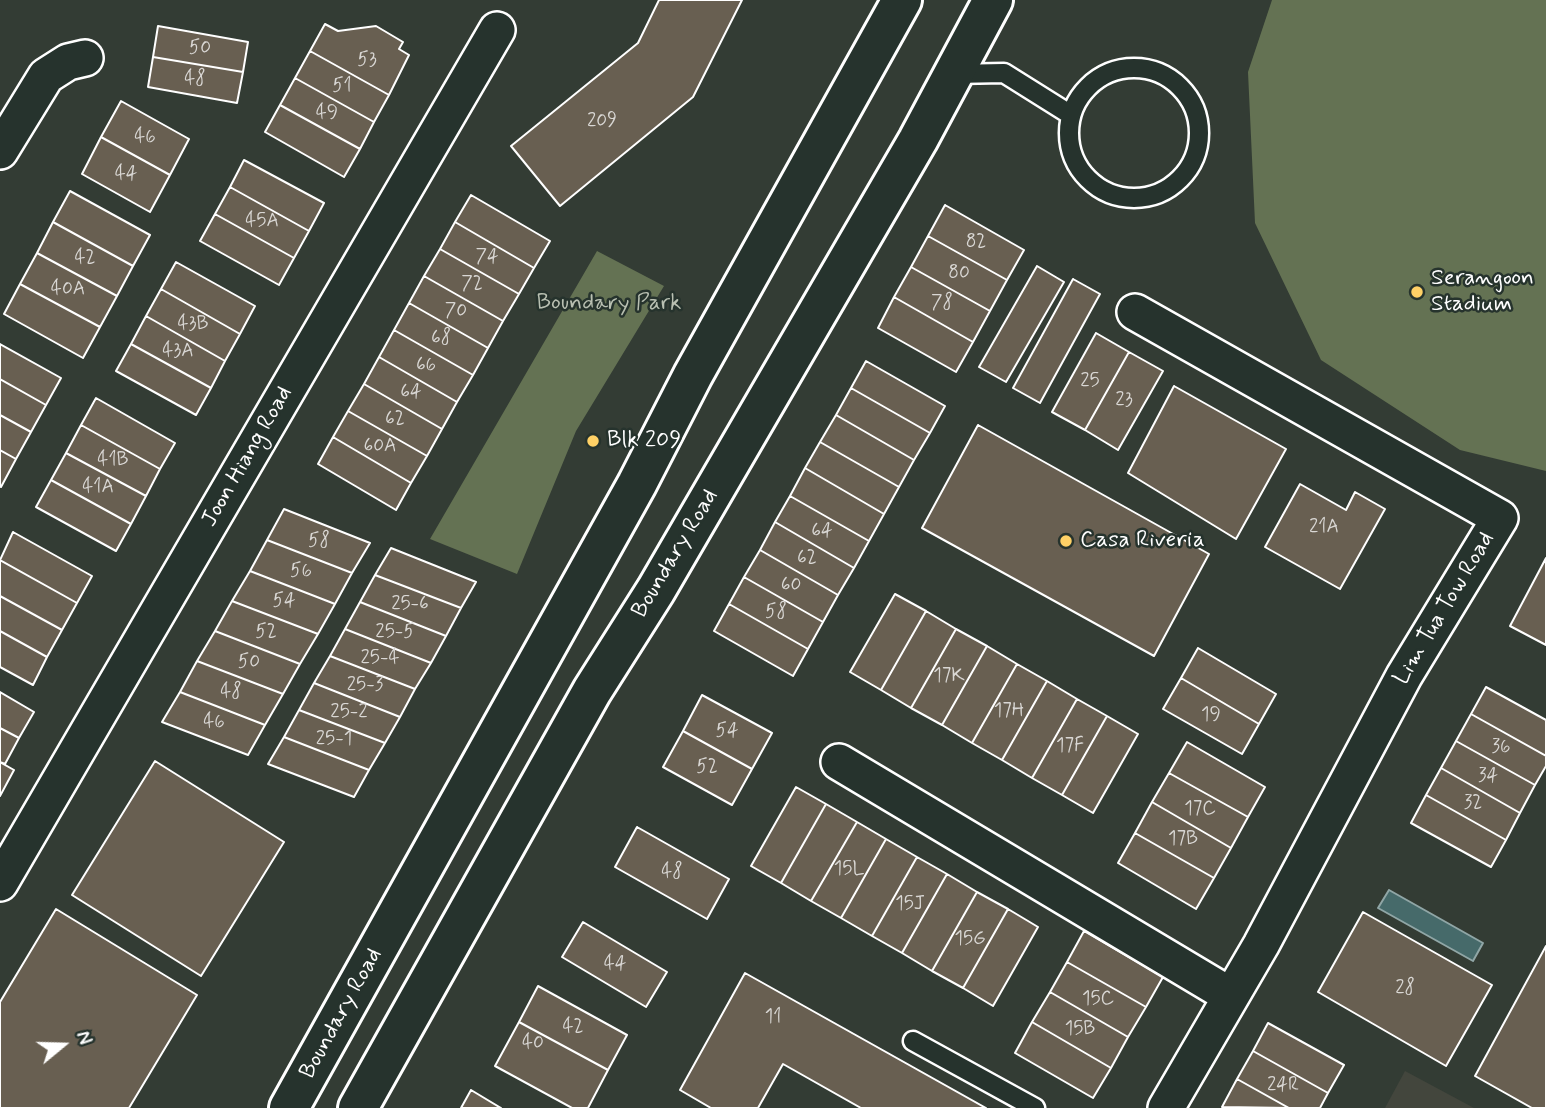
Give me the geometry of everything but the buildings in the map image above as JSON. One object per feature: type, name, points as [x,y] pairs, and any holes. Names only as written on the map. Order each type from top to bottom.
[{"type":"main road","name":"Boundary Road","points":[[289,1108],[624,507],[902,0]]},
{"type":"main road","name":"Boundary Road","points":[[358,1108],[592,691],[656,590],[918,140],[993,0]]},
{"type":"street","name":"Joon Hiang Road","points":[[0,883],[497,30]]},
{"type":"street","points":[[0,151],[46,76],[68,62],[85,58]]},
{"type":"street","name":"Lim Tua Tow Road","points":[[1135,312],[1500,518],[1404,676],[1323,831],[1166,1108]]},
{"type":"street","points":[[839,762],[1231,996]]},
{"type":"lane","points":[[1131,67],[1152,69],[1178,85],[1197,112],[1200,134],[1196,156],[1185,175],[1168,190],[1147,198],[1125,198],[1104,192],[1086,178],[1074,159],[1068,138],[1070,115],[1086,89],[1111,71],[1131,67]]},
{"type":"lane","points":[[952,74],[1004,73],[1070,115]]},
{"type":"lane","points":[[913,1041],[1035,1108]]},
{"type":"shaded area","points":[[1405,1071],[1474,1108],[1385,1108]]},
{"type":"green space","name":"Serangoon Stadium","points":[[1272,0],[1546,0],[1546,471],[1460,450],[1321,360],[1255,223],[1248,72]]},
{"type":"green space","name":"Boundary Park","points":[[597,251],[664,286],[576,431],[517,574],[430,539]]},
{"type":"water","points":[[1389,890],[1483,943],[1473,961],[1378,908]]},
{"type":"place","name":"Serangoon Stadium","points":[[1417,292]]},
{"type":"place","name":"Blk 209","points":[[593,441]]},
{"type":"place","name":"Casa Riveria","points":[[1066,541]]}]
